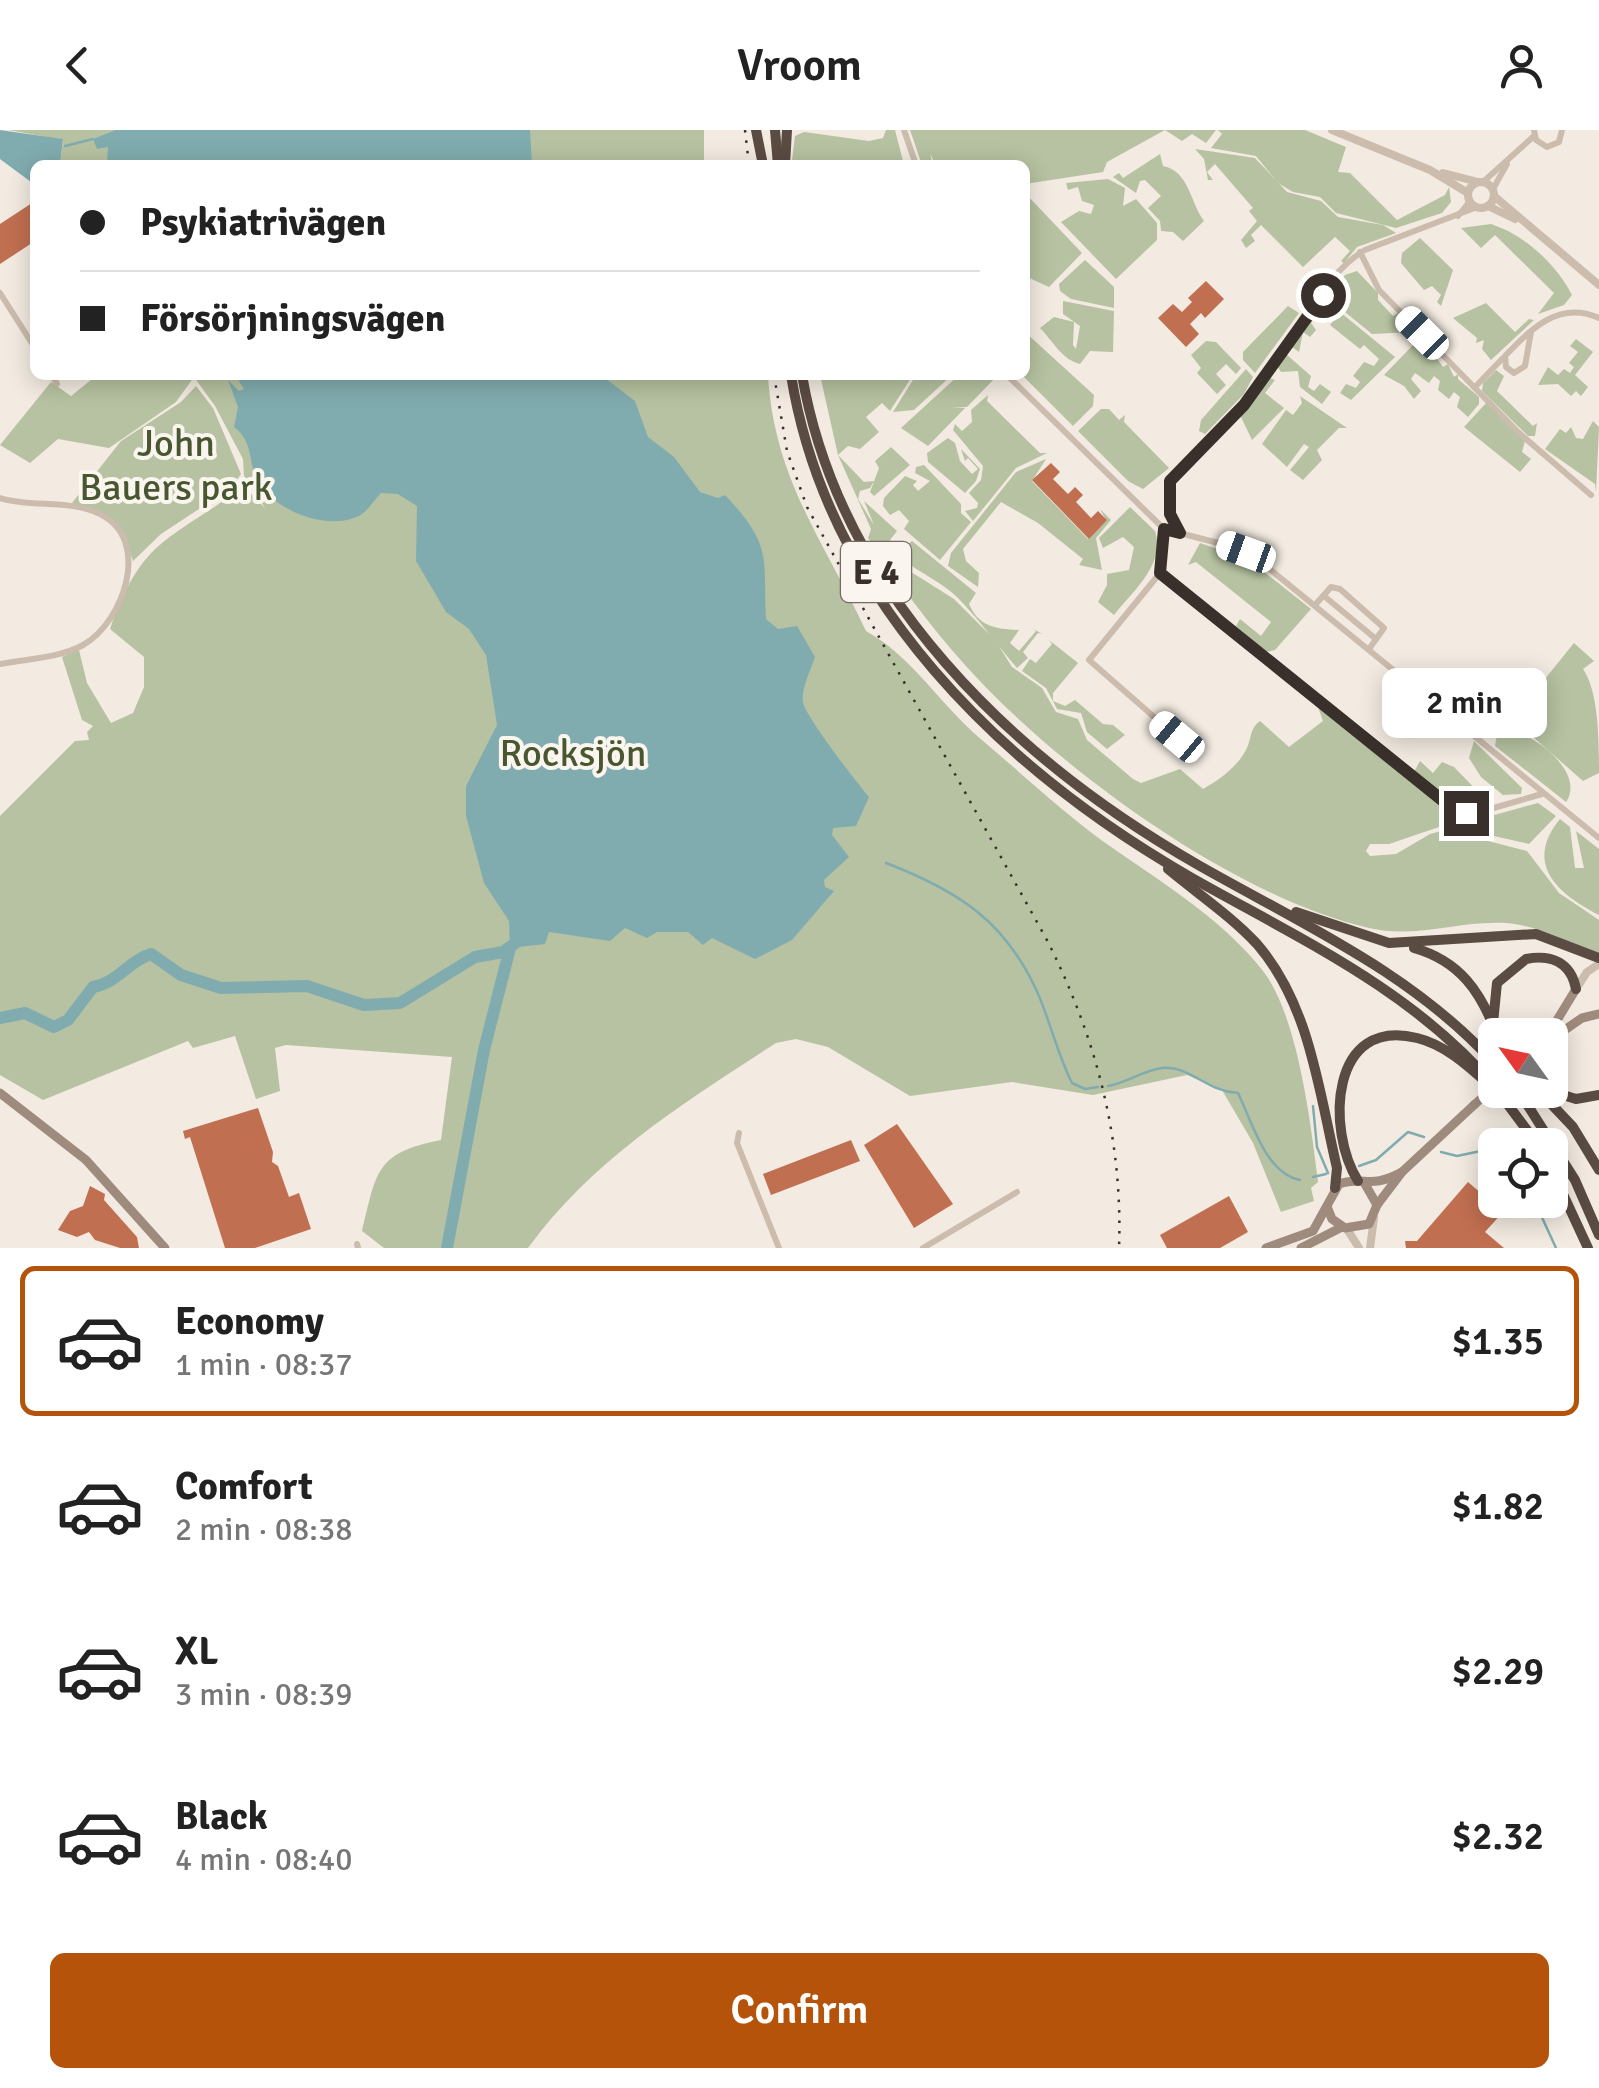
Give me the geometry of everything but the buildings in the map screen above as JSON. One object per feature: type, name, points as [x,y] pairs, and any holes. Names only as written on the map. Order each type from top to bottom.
[{"type":"highway","points":[[760,130],[763,160]]},
{"type":"highway","points":[[775,130],[781,160]]},
{"type":"highway","points":[[783,160],[787,130]]},
{"type":"highway","name":"E 4","points":[[792,380],[800,425],[823,496],[848,550],[886,612],[990,728],[1068,795],[1144,849],[1373,980],[1455,1043],[1478,1068]]},
{"type":"highway","name":"E 4","points":[[803,380],[821,453],[845,514],[883,582],[922,635],[1000,717],[1077,784],[1152,837],[1398,979],[1478,1048]]},
{"type":"highway","points":[[1144,849],[1246,934],[1283,982],[1307,1044],[1337,1168],[1334,1188]]},
{"type":"highway","points":[[1245,891],[1346,932],[1404,944],[1441,958],[1464,975],[1490,1018]]},
{"type":"highway","points":[[1404,944],[1536,934],[1599,961]]},
{"type":"highway","points":[[1494,1018],[1498,984],[1509,969],[1526,959],[1544,957],[1559,962],[1569,970],[1576,990]]},
{"type":"highway","points":[[1360,1182],[1340,1138],[1338,1094],[1348,1068],[1370,1044],[1396,1036],[1428,1041],[1478,1074]]},
{"type":"highway","points":[[1568,1097],[1599,1095]]},
{"type":"highway","points":[[1530,1108],[1558,1149],[1599,1235]]},
{"type":"highway","points":[[1555,1108],[1573,1127],[1599,1170]]},
{"type":"highway","points":[[1568,1205],[1588,1248]]},
{"type":"main road","points":[[1560,1018],[1576,990]]},
{"type":"main road","points":[[1568,1026],[1599,1014]]},
{"type":"main road","points":[[0,1092],[89,1163],[165,1248]]},
{"type":"main road","points":[[1377,1205],[1402,1172],[1478,1102]]},
{"type":"main road","points":[[1266,1248],[1313,1231],[1334,1188],[1360,1182],[1378,1184],[1402,1172]]},
{"type":"main road","points":[[1301,1248],[1345,1228],[1362,1228],[1374,1218],[1375,1194],[1360,1182]]},
{"type":"main road","points":[[1328,1206],[1345,1228]]},
{"type":"street","points":[[904,130],[914,160]]},
{"type":"street","points":[[1332,130],[1430,170],[1480,182],[1599,286]]},
{"type":"street","points":[[1180,533],[1170,514],[1170,481],[1244,405],[1280,348],[1360,252],[1457,217],[1472,200],[1480,182],[1534,133],[1539,144],[1552,146],[1559,142],[1562,130]]},
{"type":"street","points":[[1488,206],[1514,155]]},
{"type":"street","points":[[1430,170],[1472,200],[1528,226]]},
{"type":"street","points":[[1360,252],[1379,290],[1591,495]]},
{"type":"street","points":[[0,294],[30,340]]},
{"type":"street","points":[[1475,387],[1531,332],[1561,313],[1577,312],[1599,318]]},
{"type":"street","points":[[1505,356],[1509,371],[1522,370],[1531,332]]},
{"type":"street","points":[[55,380],[57,384]]},
{"type":"street","points":[[1013,380],[1164,529],[1246,552],[1599,838]]},
{"type":"street","points":[[0,498],[77,507],[101,514],[118,530],[128,558],[126,584],[105,626],[88,642],[0,664]]},
{"type":"street","points":[[1164,529],[1160,573],[1089,660],[1177,737]]},
{"type":"street","points":[[1160,573],[1456,809],[1482,813],[1542,794]]},
{"type":"street","points":[[1316,605],[1332,587],[1340,588],[1384,628],[1369,649]]},
{"type":"street","points":[[1324,596],[1376,639]]},
{"type":"street","points":[[1576,990],[1599,961]]},
{"type":"street","points":[[739,1133],[744,1164],[779,1248]]},
{"type":"street","points":[[923,1248],[1017,1192]]},
{"type":"street","points":[[1370,1248],[1374,1218]]},
{"type":"street","points":[[1345,1228],[1360,1248]]},
{"type":"green space","points":[[9,130],[704,130],[704,160],[61,160],[63,140]]},
{"type":"green space","points":[[886,130],[895,130],[903,160],[792,160],[795,136],[804,132],[869,141],[883,138]]},
{"type":"green space","points":[[910,130],[1165,130],[1107,162],[1103,172],[1030,183],[1030,160],[933,160],[930,154],[932,160],[920,160]]},
{"type":"green space","points":[[1165,130],[1216,130],[1206,143],[1192,134],[1182,141]]},
{"type":"green space","points":[[1218,130],[1305,130],[1346,147],[1338,172],[1350,173],[1397,220],[1445,195],[1449,187],[1451,202],[1442,213],[1396,228],[1336,213],[1320,197],[1293,192],[1278,183],[1256,156],[1211,148],[1222,134]]},
{"type":"green space","points":[[1195,149],[1255,158],[1287,192],[1321,201],[1338,217],[1383,225],[1396,233],[1357,247],[1344,263],[1341,261],[1350,251],[1335,237],[1303,267],[1261,225],[1251,235],[1255,241],[1246,248],[1241,240],[1257,221],[1249,211],[1253,208],[1215,164],[1207,172],[1213,180],[1208,180],[1204,159]]},
{"type":"green space","points":[[1160,154],[1163,166],[1184,181],[1204,221],[1183,241],[1173,232],[1161,231],[1160,221],[1148,208],[1161,196],[1145,180],[1140,181],[1136,193],[1113,177],[1119,173],[1123,178]]},
{"type":"green space","points":[[1108,179],[1125,188],[1123,206],[1136,199],[1157,223],[1157,240],[1116,279],[1061,222],[1079,211],[1091,214],[1094,205],[1082,201],[1078,187],[1068,190],[1066,183]]},
{"type":"green space","points":[[1030,198],[1082,253],[1049,287],[1030,278]]},
{"type":"green space","points":[[1491,224],[1516,235],[1548,262],[1572,295],[1564,305],[1538,314],[1554,293],[1495,235],[1481,248],[1461,228]]},
{"type":"green space","points":[[1420,238],[1453,270],[1441,306],[1437,302],[1441,295],[1432,286],[1424,290],[1401,263],[1402,253]]},
{"type":"green space","points":[[1085,260],[1114,287],[1114,308],[1071,299],[1060,291],[1059,284]]},
{"type":"green space","points":[[1357,271],[1378,293],[1378,300],[1393,316],[1398,313],[1414,332],[1372,334],[1329,299],[1327,296],[1345,275]]},
{"type":"green space","points":[[1324,300],[1336,313],[1328,323],[1316,317],[1311,323],[1316,330],[1310,337],[1303,332],[1299,352],[1292,347],[1286,354],[1311,376],[1308,387],[1314,391],[1320,384],[1331,392],[1322,404],[1300,387],[1298,371],[1281,372],[1276,364]]},
{"type":"green space","points":[[1063,301],[1114,311],[1113,352],[1090,351],[1080,364],[1063,354],[1040,328],[1054,317],[1074,322],[1076,349],[1080,326],[1063,314]]},
{"type":"green space","points":[[1486,303],[1515,332],[1529,319],[1534,320],[1491,360],[1482,349],[1484,340],[1476,343],[1477,338],[1453,318]]},
{"type":"green space","points":[[1288,306],[1299,313],[1255,373],[1243,360],[1243,352]]},
{"type":"green space","points":[[1340,312],[1395,357],[1351,400],[1340,393],[1346,384],[1356,388],[1360,382],[1353,376],[1364,362],[1374,366],[1379,359],[1330,325]]},
{"type":"green space","points":[[1030,337],[1094,395],[1093,406],[1073,426],[1027,380]]},
{"type":"green space","points":[[1576,339],[1593,352],[1575,375],[1588,387],[1581,396],[1576,391],[1571,396],[1558,384],[1538,385],[1548,367],[1558,375],[1564,369],[1570,373],[1574,367],[1569,363],[1578,352],[1570,346]]},
{"type":"green space","points":[[1424,340],[1443,367],[1448,364],[1454,377],[1458,374],[1458,379],[1479,397],[1479,404],[1468,417],[1457,407],[1460,397],[1454,392],[1449,399],[1438,390],[1440,381],[1434,376],[1429,383],[1415,373],[1411,379],[1421,391],[1414,399],[1404,386],[1384,375],[1416,342]]},
{"type":"green space","points":[[1206,341],[1216,342],[1241,368],[1236,374],[1226,364],[1216,374],[1226,385],[1217,394],[1197,373],[1201,368],[1191,355]]},
{"type":"green space","points":[[1246,369],[1253,377],[1244,394],[1205,434],[1199,431],[1201,420]]},
{"type":"green space","points":[[1496,370],[1504,376],[1497,391],[1533,426],[1537,423],[1535,436],[1528,436],[1482,391],[1483,383]]},
{"type":"green space","points":[[1270,378],[1275,380],[1265,393],[1284,408],[1252,440],[1240,415]]},
{"type":"green space","name":"Rocksjön","points":[[91,380],[192,380],[176,402],[109,448],[58,439],[30,463],[0,445],[51,382],[71,396]]},
{"type":"green space","name":"Rocksjön","points":[[196,380],[769,380],[772,412],[791,478],[866,631],[898,654],[967,727],[1042,792],[1209,917],[1263,971],[1285,1015],[1301,1072],[1318,1182],[1311,1188],[1314,1201],[1281,1212],[1253,1143],[1222,1090],[1187,1075],[1093,1095],[1012,1082],[910,1096],[828,1047],[796,1039],[776,1043],[642,1134],[582,1186],[528,1248],[384,1248],[362,1231],[371,1193],[382,1168],[391,1159],[403,1151],[441,1140],[452,1057],[286,1045],[275,1048],[280,1091],[256,1099],[235,1036],[193,1048],[188,1041],[43,1100],[0,1075],[0,816],[75,741],[89,740],[87,732],[93,726],[82,720],[62,657],[79,650],[87,683],[111,723],[133,713],[144,687],[144,657],[110,629],[121,600],[145,560],[174,534],[236,492],[248,491],[265,508],[244,476],[243,459]]},
{"type":"green space","points":[[821,380],[910,380],[890,411],[882,403],[866,417],[879,432],[860,449],[848,446],[838,455]]},
{"type":"green space","points":[[913,380],[947,380],[914,410],[893,412]]},
{"type":"green space","points":[[954,380],[993,380],[967,407],[952,408],[965,408],[928,446],[901,428]]},
{"type":"green space","name":"John Bauers park","points":[[196,386],[213,408],[241,474],[231,488],[161,534],[133,561],[112,522],[72,503],[121,441],[181,402]]},
{"type":"green space","points":[[988,395],[987,401],[1040,453],[1047,453],[1016,468],[973,521],[965,511],[977,508],[978,503],[969,493],[981,480],[983,466],[953,430],[955,424],[962,431],[972,422],[971,410]]},
{"type":"green space","points":[[1300,396],[1347,428],[1339,428],[1317,450],[1322,460],[1303,480],[1290,470],[1309,447],[1304,444],[1287,467],[1262,444],[1286,410],[1293,415],[1302,403]]},
{"type":"green space","points":[[1487,402],[1525,441],[1522,452],[1531,459],[1520,472],[1464,427]]},
{"type":"green space","points":[[1101,409],[1109,409],[1119,420],[1125,415],[1124,422],[1169,468],[1143,489],[1128,481],[1078,431]]},
{"type":"green space","points":[[1593,421],[1599,427],[1596,492],[1595,484],[1545,449],[1560,429],[1566,433],[1571,427],[1576,438],[1583,439]]},
{"type":"green space","points":[[948,438],[955,443],[960,461],[972,474],[978,469],[968,458],[965,461],[961,449],[980,469],[965,493],[928,462],[927,453]]},
{"type":"green space","points":[[891,447],[910,465],[874,496],[870,492],[879,468],[875,461]]},
{"type":"green space","points":[[838,455],[864,482],[874,481],[870,488],[860,491],[858,499],[874,525],[864,501],[897,531],[890,540],[899,551],[912,541],[976,593],[969,604],[973,612],[989,625],[1019,630],[1010,643],[1019,651],[1036,631],[1032,628],[1042,634],[1038,633],[1023,652],[1028,658],[1017,668],[999,646],[1012,667],[1042,688],[1056,712],[1078,719],[1087,740],[1133,779],[1141,783],[1180,769],[1203,789],[1238,762],[1260,721],[1289,747],[1323,721],[1317,704],[1461,818],[1476,820],[1538,803],[1556,816],[1529,844],[1445,825],[1389,844],[1370,844],[1366,851],[1370,856],[1396,854],[1430,834],[1445,830],[1527,851],[1559,893],[1599,920],[1599,954],[1542,931],[1506,923],[1404,931],[1369,928],[1317,912],[1262,888],[1151,824],[1048,745],[1003,705],[952,650],[868,538],[871,529]],"holes":[[[888,546],[957,597],[990,635],[954,599],[908,570]]]},
{"type":"green space","points":[[1046,459],[1032,481],[1088,539],[1106,520],[1100,509],[1111,520],[1096,538],[1102,570],[1079,565],[1083,559],[1038,523],[1001,502],[963,549],[966,561],[979,573],[978,587],[948,566],[951,553],[1016,472]]},
{"type":"green space","points":[[924,465],[961,504],[961,513],[971,522],[940,560],[904,529],[909,521],[899,510],[890,515],[883,506],[884,498],[905,476],[917,481],[913,485],[918,491],[930,481],[915,473],[916,467]]},
{"type":"green space","points":[[1130,507],[1155,531],[1156,555],[1146,576],[1114,615],[1098,602],[1107,585],[1107,574],[1129,570],[1134,547],[1123,537],[1103,548],[1099,538]]},
{"type":"green space","points":[[1200,543],[1249,560],[1311,609],[1275,650],[1266,652],[1236,626],[1240,619],[1261,636],[1271,622],[1196,562],[1188,565]]},
{"type":"green space","points":[[1049,640],[1078,663],[1053,693],[1053,701],[1065,706],[1075,700],[1103,724],[1113,725],[1125,735],[1107,749],[1087,732],[1081,713],[1057,709],[1046,688],[1022,671],[1030,659],[1036,663],[1052,644]]},
{"type":"green space","points":[[1574,643],[1594,661],[1583,669],[1595,704],[1599,773],[1583,781],[1523,728],[1519,711]]},
{"type":"green space","points":[[1513,732],[1535,741],[1556,758],[1569,780],[1566,802],[1495,746],[1497,734]]},
{"type":"green space","points":[[1474,741],[1522,788],[1521,794],[1503,795],[1481,777],[1469,758]]},
{"type":"green space","points":[[1420,761],[1433,773],[1442,762],[1454,767],[1489,803],[1468,806],[1448,799],[1414,772]]},
{"type":"green space","points":[[1560,819],[1570,827],[1575,868],[1584,868],[1576,831],[1599,849],[1599,915],[1558,887],[1545,863],[1545,849]]},
{"type":"water","points":[[0,130],[63,139],[61,160],[30,160],[30,181],[0,159]]},
{"type":"water","points":[[116,130],[530,130],[532,160],[107,160],[108,147],[97,149],[93,139]]},
{"type":"water","name":"Rocksjön","points":[[228,380],[239,391],[244,389],[238,380],[608,380],[635,401],[648,437],[674,457],[700,492],[718,498],[725,495],[751,527],[762,552],[766,619],[778,629],[797,626],[815,657],[805,685],[806,710],[869,797],[856,826],[833,828],[832,835],[849,857],[824,880],[825,887],[834,891],[792,940],[755,959],[712,938],[703,945],[688,932],[657,932],[647,938],[625,928],[610,941],[549,932],[545,944],[510,948],[509,921],[484,883],[466,816],[466,786],[497,725],[486,655],[469,629],[446,612],[416,561],[417,506],[398,494],[381,493],[359,516],[333,521],[304,516],[278,502],[259,483],[248,446],[234,427],[238,407]]},
{"type":"waterway","points":[[65,146],[93,139]]},
{"type":"waterway","points":[[886,863],[958,898],[996,929],[1012,948],[1039,996],[1072,1083],[1085,1089],[1098,1087]]},
{"type":"waterway","points":[[0,1018],[25,1013],[54,1027],[68,1020],[93,987],[110,981],[151,954],[181,975],[221,988],[307,986],[364,1005],[400,1003],[475,957],[503,952],[522,938]]},
{"type":"waterway","points":[[447,1248],[484,1050],[510,948]]},
{"type":"waterway","points":[[1108,1086],[1155,1069],[1172,1068],[1216,1088],[1238,1093],[1269,1157],[1288,1175],[1300,1180]]},
{"type":"waterway","points":[[1313,1106],[1317,1147],[1328,1173]]},
{"type":"waterway","points":[[1359,1166],[1376,1160],[1408,1132],[1424,1137]]},
{"type":"waterway","points":[[1441,1152],[1457,1156],[1478,1152]]},
{"type":"waterway","points":[[1313,1177],[1326,1174]]},
{"type":"waterway","points":[[1542,1218],[1556,1248]]},
{"type":"railway","points":[[745,130],[748,160]]},
{"type":"railway","points":[[775,380],[787,451],[807,507],[1048,942],[1080,1015],[1111,1129],[1119,1248]]},
{"type":"route","points":[[1323,295],[1280,348],[1244,405],[1170,481],[1170,514],[1180,533],[1164,529],[1160,573],[1442,800],[1466,813]]}]
